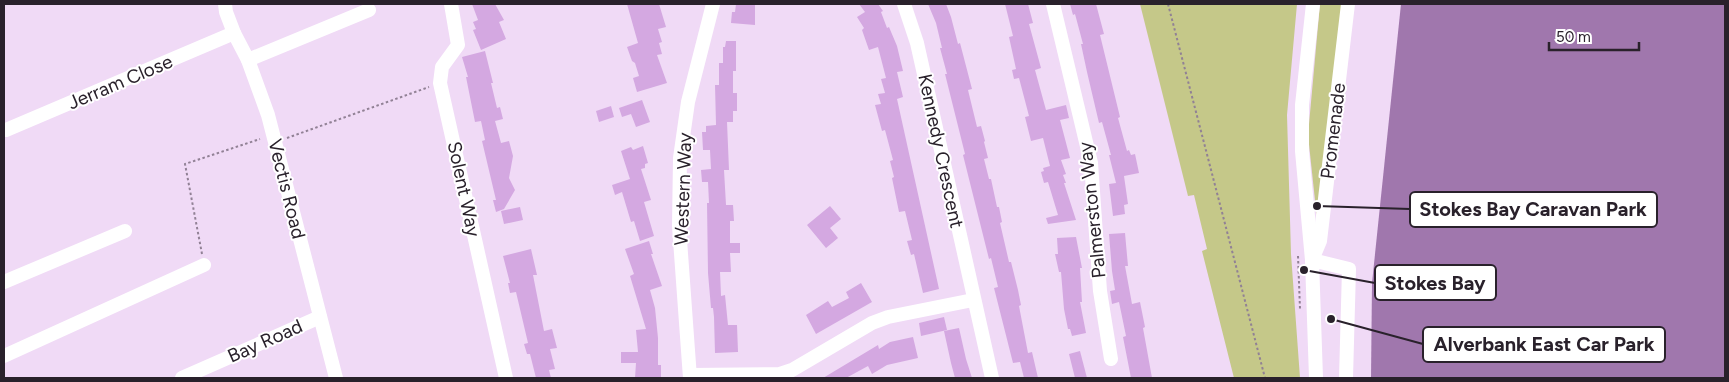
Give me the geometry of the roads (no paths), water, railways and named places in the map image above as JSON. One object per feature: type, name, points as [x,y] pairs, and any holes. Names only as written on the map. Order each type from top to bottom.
[{"type":"street","name":"Vectis Road","points":[[225,4],[234,33],[248,60],[268,115],[336,378]]},
{"type":"street","name":"Solent Way","points":[[451,4],[458,45],[442,67],[440,83],[506,378]]},
{"type":"street","name":"Western Way","points":[[691,377],[679,226],[680,158],[688,102],[713,4]]},
{"type":"street","name":"Kennedy Crescent","points":[[904,4],[917,43],[973,300],[992,378]]},
{"type":"street","name":"Palmerston Way","points":[[1053,4],[1091,164],[1100,291],[1111,359]]},
{"type":"street","points":[[1313,4],[1302,105],[1302,151],[1312,260],[1316,378]]},
{"type":"street","name":"Promenade","points":[[1312,260],[1320,241],[1348,4]]},
{"type":"street","points":[[248,60],[371,12]]},
{"type":"street","name":"Jerram Close","points":[[7,132],[234,33]]},
{"type":"street","points":[[4,282],[125,231]]},
{"type":"street","points":[[1312,260],[1349,268],[1346,378]]},
{"type":"street","points":[[4,356],[204,266]]},
{"type":"street","points":[[691,377],[795,374],[872,324],[888,318],[973,300]]},
{"type":"street","name":"Bay Road","points":[[182,378],[320,317]]},
{"type":"place","name":"Stokes Bay Caravan Park","points":[[1317,206]]},
{"type":"place","name":"Stokes Bay","points":[[1304,270]]},
{"type":"place","name":"Alverbank East Car Park","points":[[1331,319]]}]
